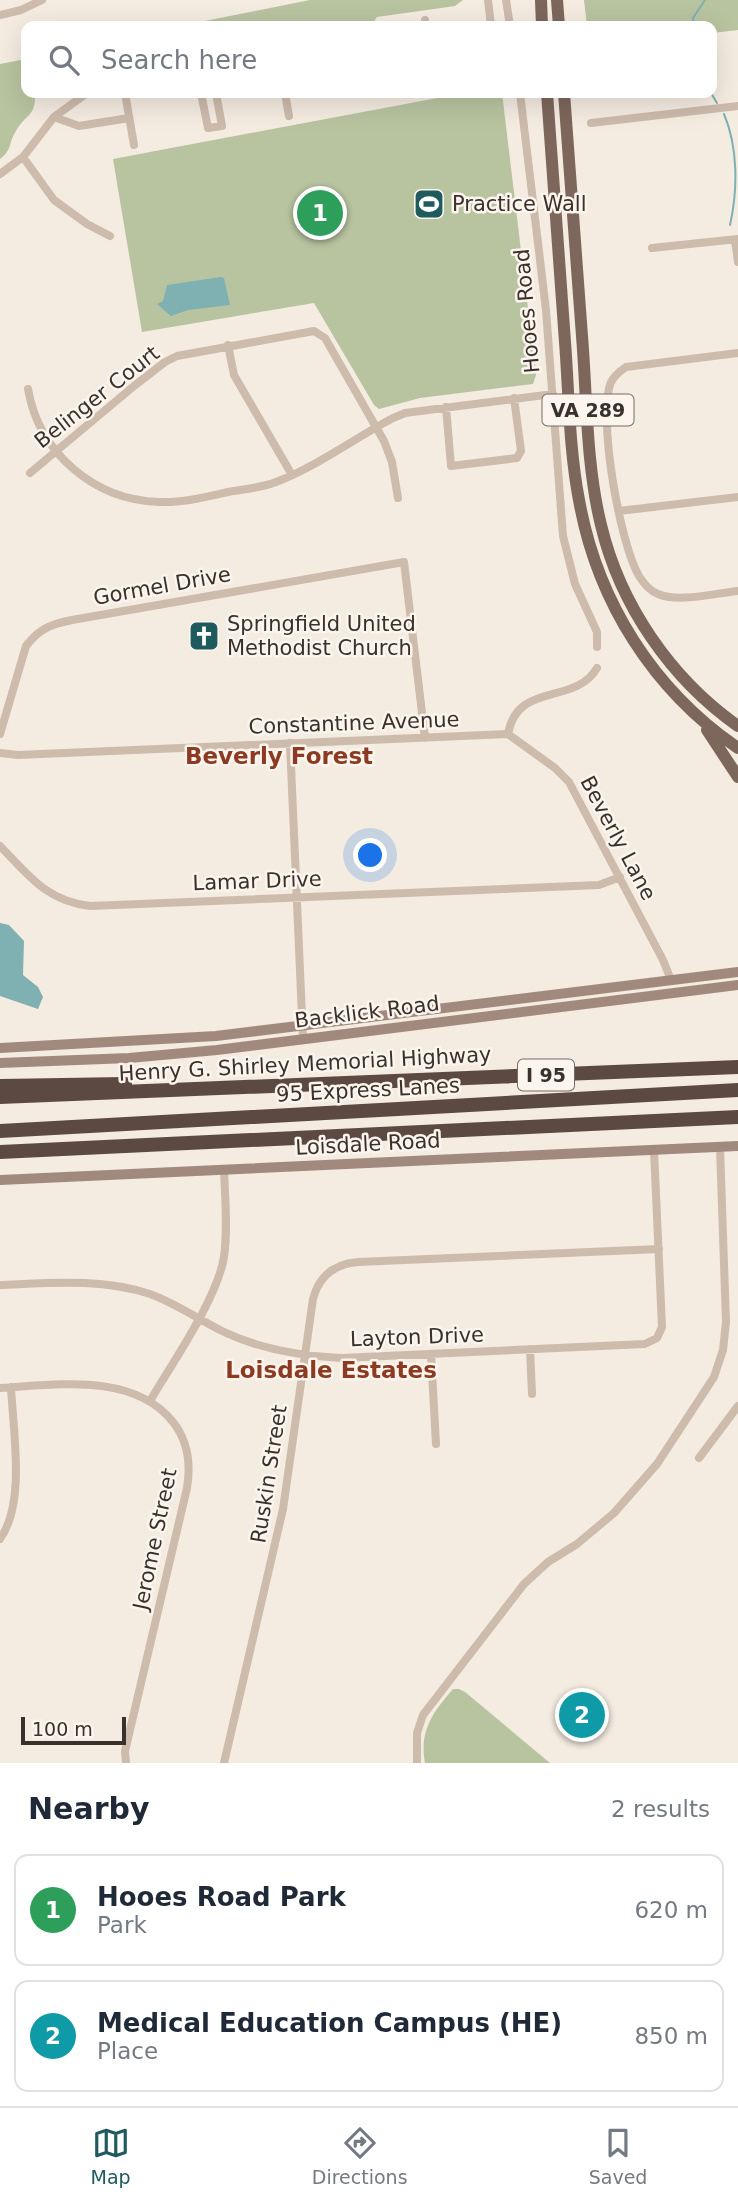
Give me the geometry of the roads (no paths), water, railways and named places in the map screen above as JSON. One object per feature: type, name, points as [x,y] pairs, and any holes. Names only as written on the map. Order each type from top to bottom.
[{"type":"highway","name":"Henry G. Shirley Memorial Highway","points":[[0,1097],[738,1067]]},
{"type":"highway","points":[[0,1086],[221,1080],[308,1085]]},
{"type":"highway","name":"95 Express Lanes","points":[[0,1131],[738,1090]]},
{"type":"highway","points":[[627,1097],[738,1099]]},
{"type":"highway","points":[[0,1152],[738,1118]]},
{"type":"highway","points":[[660,1121],[738,1127]]},
{"type":"main road","points":[[541,0],[542,21]]},
{"type":"main road","points":[[557,0],[559,21]]},
{"type":"main road","name":"VA 289","points":[[547,98],[574,460],[586,535],[603,584],[626,629],[664,682],[699,718],[738,748]]},
{"type":"main road","name":"VA 289","points":[[564,98],[592,464],[601,526],[622,585],[653,639],[693,689],[738,726]]},
{"type":"main road","points":[[699,718],[738,776]]},
{"type":"main road","name":"Backlick Road","points":[[0,1048],[171,1040],[738,972]]},
{"type":"main road","name":"Backlick Road","points":[[0,1063],[172,1055],[738,985]]},
{"type":"main road","name":"Loisdale Road","points":[[0,1180],[738,1146]]},
{"type":"street","points":[[0,15],[21,10],[42,0]]},
{"type":"street","points":[[488,0],[490,21]]},
{"type":"street","points":[[506,0],[509,21]]},
{"type":"street","points":[[0,174],[23,158],[54,117],[80,98]]},
{"type":"street","points":[[126,98],[134,145]]},
{"type":"street","points":[[202,98],[208,128],[222,126],[217,98]]},
{"type":"street","points":[[286,98],[289,116]]},
{"type":"street","name":"Hooes Road","points":[[521,98],[543,277],[565,551],[578,591],[597,632],[597,647]]},
{"type":"street","points":[[591,123],[738,106]]},
{"type":"street","points":[[54,117],[79,126],[129,118]]},
{"type":"street","points":[[23,158],[54,200],[87,224],[110,236]]},
{"type":"street","points":[[652,248],[737,239],[738,262]]},
{"type":"street","name":"Belinger Court","points":[[30,473],[165,362],[189,352],[314,331],[325,338],[376,426]]},
{"type":"street","points":[[228,345],[234,375],[292,475]]},
{"type":"street","points":[[738,353],[626,368],[619,371],[612,381],[607,408],[612,477],[624,537],[637,571],[652,590],[666,597],[738,591]]},
{"type":"street","points":[[28,389],[36,420],[56,451],[69,465],[90,481],[124,496],[151,501],[180,501],[268,485],[292,475],[376,426],[405,413],[552,394]]},
{"type":"street","points":[[446,407],[451,466],[517,458],[521,451],[514,398]]},
{"type":"street","points":[[376,426],[392,462],[398,498]]},
{"type":"street","points":[[619,512],[738,497]]},
{"type":"street","name":"Gormel Drive","points":[[0,734],[26,646],[34,635],[47,626],[404,562],[425,738]]},
{"type":"street","points":[[508,734],[510,720],[522,707],[543,695],[577,687],[590,679],[597,668]]},
{"type":"street","name":"Constantine Avenue","points":[[0,753],[18,755],[508,734]]},
{"type":"street","name":"Beverly Lane","points":[[508,734],[555,768],[569,782],[671,980]]},
{"type":"street","points":[[290,743],[303,1039]]},
{"type":"street","name":"Lamar Drive","points":[[0,846],[44,890],[72,904],[90,906],[599,884],[620,877]]},
{"type":"street","points":[[417,1763],[417,1733],[429,1705],[535,1573],[594,1531],[632,1495],[657,1464],[714,1377],[723,1350],[726,1322],[720,1147]]},
{"type":"street","name":"Layton Drive","points":[[0,1285],[67,1282],[114,1286],[151,1295],[254,1343],[305,1355],[342,1358],[645,1345],[655,1341],[662,1327],[654,1150]]},
{"type":"street","points":[[150,1401],[214,1288],[224,1256],[224,1170]]},
{"type":"street","name":"Ruskin Street","points":[[224,1763],[284,1509],[315,1290],[326,1274],[342,1264],[659,1249]]},
{"type":"street","points":[[530,1349],[532,1394]]},
{"type":"street","points":[[431,1354],[436,1444]]},
{"type":"street","name":"Jerome Street","points":[[0,1388],[98,1386],[130,1393],[150,1401],[167,1415],[182,1437],[188,1457],[189,1479],[125,1751],[126,1763]]},
{"type":"street","points":[[0,1539],[9,1524],[15,1504],[11,1387]]},
{"type":"street","points":[[699,1458],[738,1406]]},
{"type":"water","points":[[224,278],[230,305],[188,310],[171,316],[157,304],[163,301],[167,285]]},
{"type":"water","points":[[0,923],[9,925],[24,941],[23,975],[38,987],[43,997],[38,1009],[0,996]]},
{"type":"waterway","points":[[693,21],[705,0]]},
{"type":"waterway","points":[[714,98],[717,103]]},
{"type":"waterway","points":[[724,114],[732,140],[735,168],[730,225]]},
{"type":"place","name":"Practice Wall","points":[[429,204]]},
{"type":"place","name":"Hooes Road Park","points":[[320,213]]},
{"type":"place","name":"Springfield United Methodist Church","points":[[204,636]]},
{"type":"place","name":"Medical Education Campus (HE)","points":[[582,1715]]},
{"type":"district","name":"Beverly Forest","points":[[279,756]]},
{"type":"district","name":"Loisdale Estates","points":[[331,1370]]}]
